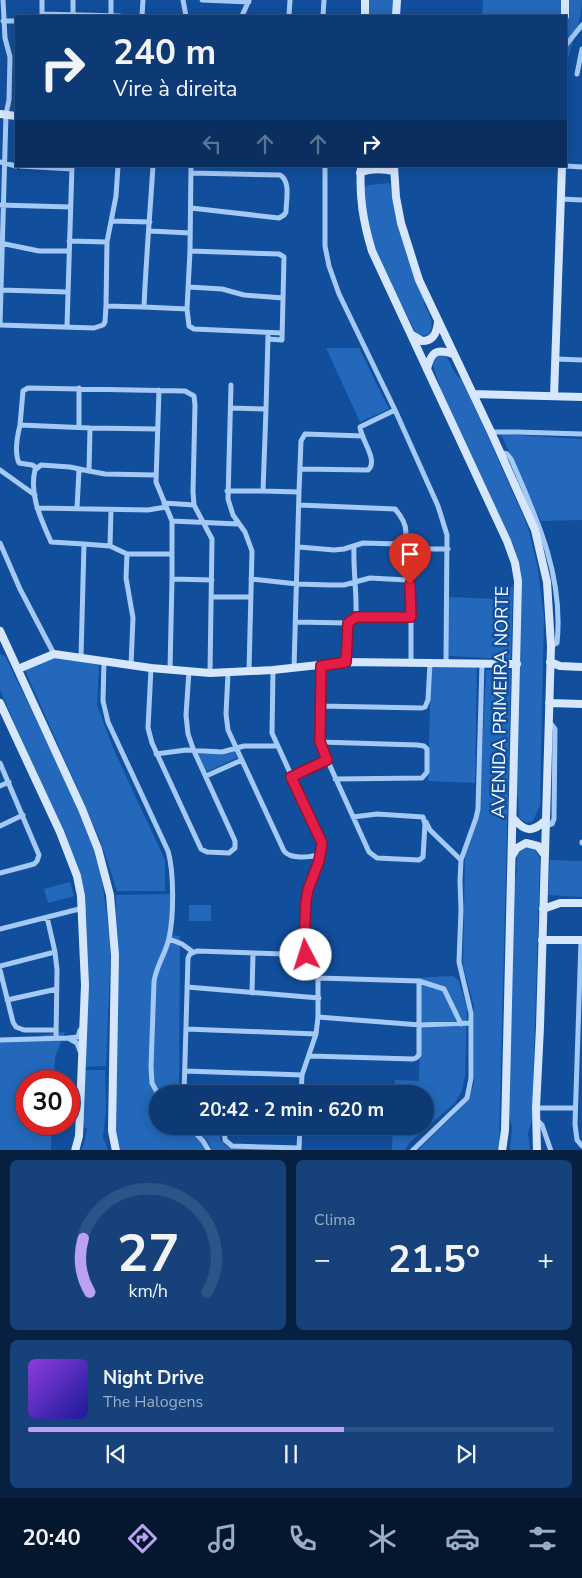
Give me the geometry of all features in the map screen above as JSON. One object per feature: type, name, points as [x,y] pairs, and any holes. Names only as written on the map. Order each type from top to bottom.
[{"type":"main road","points":[[365,15],[366,0]]},
{"type":"main road","points":[[396,15],[397,0]]},
{"type":"main road","points":[[565,0],[565,15]]},
{"type":"main road","points":[[554,396],[562,167]]},
{"type":"main road","points":[[361,170],[394,169],[396,197],[407,247],[419,280],[535,530],[547,582],[551,646],[536,1108],[537,1150]]},
{"type":"main road","name":"AVENIDA PRIMEIRA NORTE","points":[[361,170],[360,199],[364,224],[372,251],[507,541],[515,563],[518,581],[505,1130],[502,1150]]},
{"type":"main road","points":[[410,334],[422,341],[430,340],[436,334],[439,320]]},
{"type":"main road","points":[[426,369],[429,359],[437,352],[442,351],[453,354]]},
{"type":"main road","points":[[473,394],[582,397]]},
{"type":"main road","points":[[0,631],[98,849],[110,895],[115,956],[112,1131],[116,1150]]},
{"type":"main road","points":[[0,650],[10,654]]},
{"type":"main road","points":[[18,669],[54,654],[151,668],[228,673],[321,666],[346,662],[517,664]]},
{"type":"main road","points":[[550,662],[560,666],[582,667]]},
{"type":"main road","points":[[550,672],[560,666]]},
{"type":"main road","points":[[0,703],[68,849],[77,876],[83,908],[83,1057],[80,1136],[75,1150]]},
{"type":"main road","points":[[549,703],[582,704]]},
{"type":"main road","points":[[513,818],[522,826],[532,830],[546,823]]},
{"type":"main road","points":[[512,856],[517,848],[526,843],[538,846],[545,856]]},
{"type":"main road","points":[[543,897],[560,903],[582,903]]},
{"type":"main road","points":[[543,909],[560,903]]},
{"type":"main road","points":[[542,940],[581,940]]},
{"type":"street","points":[[4,0],[2,12],[10,58],[9,100],[3,114],[0,325],[100,327],[105,322],[107,242],[116,196],[118,167]]},
{"type":"street","points":[[42,0],[42,15]]},
{"type":"street","points":[[73,0],[73,15]]},
{"type":"street","points":[[110,0],[111,15]]},
{"type":"street","points":[[142,15],[143,0]]},
{"type":"street","points":[[183,0],[186,15]]},
{"type":"street","points":[[202,0],[249,1],[242,15]]},
{"type":"street","points":[[289,15],[290,0]]},
{"type":"street","points":[[323,15],[324,0]]},
{"type":"street","points":[[3,21],[15,21]]},
{"type":"street","points":[[567,44],[581,27]]},
{"type":"street","points":[[577,74],[582,49]]},
{"type":"street","points":[[3,162],[15,166]]},
{"type":"street","points":[[567,166],[582,167]]},
{"type":"street","points":[[46,167],[72,168],[67,326]]},
{"type":"street","points":[[144,307],[146,249],[150,231],[153,167]]},
{"type":"street","points":[[325,167],[325,246],[329,266],[339,294],[395,410],[443,517],[448,549],[446,663]]},
{"type":"street","points":[[190,251],[282,255],[284,257],[284,273],[282,333],[268,336],[194,330],[189,326],[187,309],[191,169],[280,175],[285,178],[286,212],[279,218],[191,208]]},
{"type":"street","points":[[561,199],[582,200]]},
{"type":"street","points":[[2,205],[70,207]]},
{"type":"street","points":[[111,220],[150,222]]},
{"type":"street","points":[[150,231],[190,232]]},
{"type":"street","points":[[69,241],[107,242]]},
{"type":"street","points":[[1,243],[39,251],[68,251]]},
{"type":"street","points":[[188,287],[222,289],[244,295],[283,298]]},
{"type":"street","points":[[1,289],[68,292]]},
{"type":"street","points":[[106,306],[187,309]]},
{"type":"street","points":[[263,491],[268,336]]},
{"type":"street","points":[[556,359],[582,360]]},
{"type":"street","points":[[232,385],[228,491],[230,507],[238,524],[245,532],[252,552],[249,671]]},
{"type":"street","points":[[37,468],[32,465],[18,464],[17,459],[16,434],[20,425],[23,391],[26,388],[185,391],[194,396],[195,448],[192,492],[194,505],[212,539],[210,672]]},
{"type":"street","points":[[79,388],[79,427]]},
{"type":"street","points":[[159,390],[156,476],[158,488],[172,521],[170,670]]},
{"type":"street","points":[[231,408],[266,409]]},
{"type":"street","points":[[301,469],[368,470],[373,462],[360,430],[362,426],[395,410]]},
{"type":"street","points":[[20,425],[158,429]]},
{"type":"street","points":[[89,472],[90,428]]},
{"type":"street","points":[[491,432],[582,434]]},
{"type":"street","points":[[294,668],[301,441],[306,434],[363,436]]},
{"type":"street","points":[[156,476],[105,474],[47,464],[37,468],[34,475],[34,495],[37,508],[51,542],[110,546],[127,554],[172,554]]},
{"type":"street","points":[[0,470],[34,495]]},
{"type":"street","points":[[77,508],[79,470]]},
{"type":"street","points":[[228,491],[299,492]]},
{"type":"street","points":[[37,508],[148,510],[165,505],[194,505]]},
{"type":"street","points":[[299,505],[396,509],[401,516],[407,533],[404,542]]},
{"type":"street","points":[[110,546],[112,510]]},
{"type":"street","points":[[172,521],[238,524]]},
{"type":"street","points":[[299,547],[334,550],[363,543],[398,544],[404,542],[423,549],[448,549]]},
{"type":"street","points":[[0,543],[20,589],[54,654]]},
{"type":"street","points":[[81,657],[84,544]]},
{"type":"street","points":[[354,546],[353,565],[356,617]]},
{"type":"street","points":[[127,554],[126,578],[132,618],[132,665]]},
{"type":"street","points":[[251,580],[297,584],[344,585],[370,578],[407,580],[411,589],[411,663]]},
{"type":"street","points":[[172,579],[212,580]]},
{"type":"street","points":[[212,597],[250,597]]},
{"type":"street","points":[[295,622],[348,623],[356,617],[411,617]]},
{"type":"street","points":[[346,662],[348,623]]},
{"type":"street","points":[[104,661],[103,701],[108,722],[170,857],[171,904],[169,939],[155,971],[154,982],[151,1067],[153,1085]]},
{"type":"street","points":[[320,706],[422,708],[427,704],[428,700],[430,663]]},
{"type":"street","points":[[412,1150],[467,1098],[471,1078],[471,1006],[458,962],[461,860],[478,809],[482,663]]},
{"type":"street","points":[[321,666],[320,742],[369,852],[377,858],[419,860],[423,857],[425,821]]},
{"type":"street","points":[[151,668],[148,728],[156,754],[201,849],[207,852],[229,853],[235,848],[235,841],[188,734],[186,714],[189,671]]},
{"type":"street","points":[[274,670],[272,727],[277,746],[322,843],[319,861],[306,901],[304,940],[306,955]]},
{"type":"street","points":[[228,673],[228,730],[286,853],[291,856],[315,856],[319,854]]},
{"type":"street","points":[[320,742],[417,745],[424,746],[427,749],[427,772],[422,778],[335,779]]},
{"type":"street","points":[[156,754],[186,750],[222,752],[236,747],[277,746]]},
{"type":"street","points":[[206,776],[242,760]]},
{"type":"street","points":[[291,777],[327,760]]},
{"type":"street","points":[[0,763],[39,852],[34,864],[0,873]]},
{"type":"street","points":[[0,786],[9,782]]},
{"type":"street","points":[[354,817],[382,814],[421,816],[425,818],[430,830],[461,860]]},
{"type":"street","points":[[0,826],[23,815]]},
{"type":"street","points":[[0,928],[83,908]]},
{"type":"street","points":[[47,917],[55,952],[56,1038]]},
{"type":"street","points":[[169,939],[182,944],[193,952],[306,955],[314,956],[318,960],[319,998],[316,1034],[310,1056],[302,1074],[301,1085]]},
{"type":"street","points":[[581,940],[580,1046],[575,1108],[577,1140],[582,1146]]},
{"type":"street","points":[[0,966],[55,952]]},
{"type":"street","points":[[184,1085],[188,958],[193,952]]},
{"type":"street","points":[[252,992],[253,954]]},
{"type":"street","points":[[0,970],[14,1025],[18,1029],[24,1030],[55,1030]]},
{"type":"street","points":[[319,978],[420,981],[444,989],[461,1024]]},
{"type":"street","points":[[310,1056],[416,1058],[419,1055],[420,981]]},
{"type":"street","points":[[187,987],[319,998]]},
{"type":"street","points":[[7,1000],[56,989]]},
{"type":"street","points":[[318,1017],[420,1025],[472,1023]]},
{"type":"street","points":[[0,1040],[79,1036],[84,1024]]},
{"type":"street","points":[[186,1029],[316,1034]]},
{"type":"street","points":[[68,1038],[77,1043],[80,1054],[83,1057]]},
{"type":"street","points":[[185,1070],[302,1074]]},
{"type":"street","points":[[536,1108],[575,1108]]},
{"type":"street","points":[[536,1118],[542,1125],[551,1150]]},
{"type":"street","points":[[197,1135],[209,1150]]},
{"type":"street","points":[[225,1135],[225,1140],[232,1146],[299,1150],[300,1135]]},
{"type":"shaded area","points":[[368,0],[393,0],[393,15],[368,15]]},
{"type":"shaded area","points":[[483,0],[582,0],[580,18],[567,66],[567,15],[482,15]]},
{"type":"shaded area","points":[[390,183],[399,228],[426,297],[424,304],[432,323],[429,335],[420,336],[415,331],[372,248],[364,215],[363,188],[368,185]]},
{"type":"shaded area","points":[[326,348],[359,348],[389,409],[360,422]]},
{"type":"shaded area","points":[[443,354],[461,379],[483,425],[528,527],[537,564],[544,616],[540,806],[532,822],[525,822],[519,818],[518,797],[516,794],[521,571],[510,539],[441,395],[432,361],[437,355]]},
{"type":"shaded area","points":[[501,434],[582,439],[582,520],[541,521]]},
{"type":"shaded area","points":[[507,587],[513,587],[511,659],[449,656],[448,597],[498,599],[505,594]]},
{"type":"shaded area","points":[[0,654],[5,656],[97,845],[111,945],[106,1066],[85,1067],[77,866],[0,690]]},
{"type":"shaded area","points":[[55,657],[99,664],[97,705],[113,748],[165,860],[165,891],[117,891],[100,840],[25,670]]},
{"type":"shaded area","points":[[431,667],[477,667],[475,783],[428,781]]},
{"type":"shaded area","points":[[486,670],[511,670],[499,1144],[497,1150],[418,1150],[467,1102],[474,1083],[474,1006],[463,966],[465,855],[479,814]]},
{"type":"shaded area","points":[[235,751],[237,758],[206,772],[197,753],[223,755]]},
{"type":"shaded area","points":[[527,846],[534,849],[540,859],[532,1120],[528,1133],[530,1150],[510,1150],[512,1128],[509,1113],[513,883],[518,854]]},
{"type":"shaded area","points":[[550,860],[582,861],[582,897],[548,895]]},
{"type":"shaded area","points":[[70,882],[74,896],[48,903],[44,889]]},
{"type":"shaded area","points":[[173,894],[173,935],[180,936],[179,1085],[149,1085],[149,1135],[201,1135],[207,1141],[210,1150],[117,1150],[111,1129],[116,895]]},
{"type":"shaded area","points":[[189,905],[211,905],[211,921],[189,921]]},
{"type":"shaded area","points":[[453,976],[459,981],[467,1008],[465,1076],[462,1090],[455,1103],[434,1121],[434,1085],[395,1085],[395,1080],[419,1081],[421,985],[413,978]]},
{"type":"shaded area","points":[[65,1032],[55,1057],[54,1070],[15,1070],[15,1135],[52,1135],[51,1150],[0,1150],[0,1041],[40,1040],[43,1035]]},
{"type":"shaded area","points":[[85,1070],[105,1070],[106,1110],[103,1137],[108,1150],[81,1150],[87,1128],[82,1127]]},
{"type":"shaded area","points":[[202,1135],[220,1135],[220,1140],[229,1148],[294,1150],[212,1150]]},
{"type":"shaded area","points":[[393,1135],[418,1135],[405,1150],[392,1150]]},
{"type":"route","points":[[306,955],[304,940],[306,901],[319,861],[322,843],[291,777],[327,760],[320,742],[321,666],[346,662],[348,623],[356,617],[411,617],[410,584]]}]
